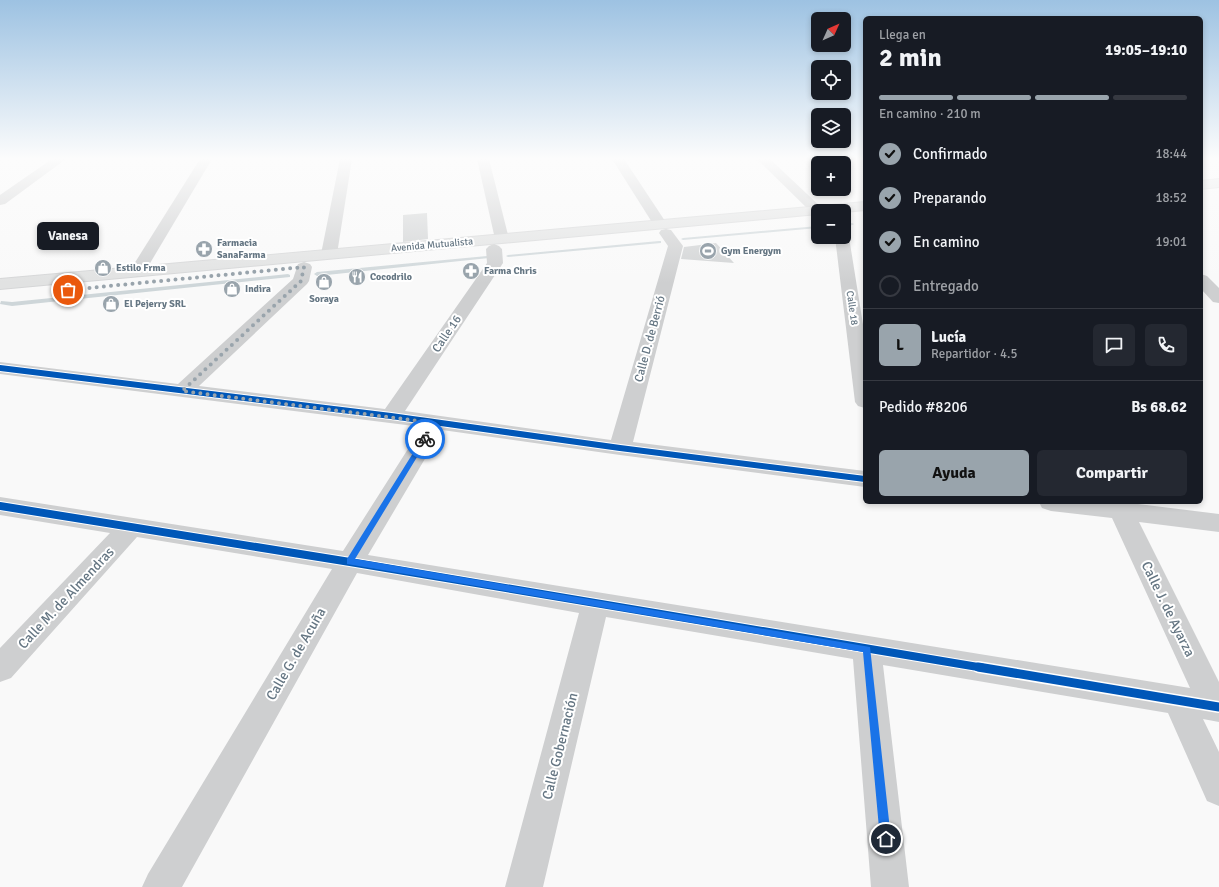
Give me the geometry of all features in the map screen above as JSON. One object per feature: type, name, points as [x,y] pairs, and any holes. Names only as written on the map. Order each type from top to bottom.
[{"type":"main road","name":"Avenida Mutualista","points":[[851,207],[863,206]]},
{"type":"main road","name":"Avenida Mutualista","points":[[0,298],[304,267],[498,244],[663,229],[811,212]]},
{"type":"main road","points":[[851,217],[863,216]]},
{"type":"main road","name":"Avenida Mutualista","points":[[663,229],[811,220]]},
{"type":"main road","name":"Avenida Mutualista","points":[[0,284],[328,254],[498,244]]},
{"type":"street","points":[[137,272],[181,200]]},
{"type":"street","points":[[328,254],[338,200]]},
{"type":"street","points":[[490,200],[498,244]]},
{"type":"street","points":[[645,200],[663,229]]},
{"type":"street","name":"Calle D. de Berrió","points":[[620,448],[676,246],[663,229]]},
{"type":"street","name":"Calle 16","points":[[391,416],[495,263],[498,244]]},
{"type":"street","name":"Calle 18","points":[[843,244],[863,388]]},
{"type":"street","points":[[182,391],[301,281],[304,267]]},
{"type":"street","points":[[1203,273],[1219,274]]},
{"type":"street","points":[[1203,281],[1219,298]]},
{"type":"street","points":[[0,368],[391,416],[620,448],[863,479]]},
{"type":"street","name":"Calle G. de Acuña","points":[[161,887],[350,562],[435,423]]},
{"type":"street","points":[[1067,504],[1121,511],[1155,509],[1219,523]]},
{"type":"street","points":[[0,506],[350,562],[1179,702],[1217,707]]},
{"type":"street","name":"Calle J. de Ayarza","points":[[1121,511],[1217,707]]},
{"type":"street","name":"Calle M. de Almendras","points":[[0,669],[131,527]]},
{"type":"street","name":"Calle Gobernación","points":[[524,887],[595,604]]},
{"type":"street","points":[[867,649],[890,887]]},
{"type":"street","points":[[1179,702],[1219,789]]},
{"type":"building","points":[[427,213],[428,239],[403,242],[403,215]]},
{"type":"building","name":"Gym Energym","points":[[716,243],[734,263],[681,259],[684,247]]},
{"type":"waterway","points":[[683,239],[811,228]]},
{"type":"waterway","points":[[508,256],[659,242]]},
{"type":"waterway","points":[[317,274],[487,257]]},
{"type":"waterway","points":[[1,303],[12,304],[288,276]]},
{"type":"cycle path","points":[[0,368],[391,416],[620,448],[863,479]]},
{"type":"cycle path","points":[[0,506],[350,562],[1219,707]]},
{"type":"way so far","points":[[68,290],[304,267],[301,281],[182,391],[376,414],[435,423],[425,439]]},
{"type":"place","name":"Farmacia SanaFarma","points":[[204,249]]},
{"type":"place","name":"Gym Energym","points":[[708,251]]},
{"type":"place","name":"Estilo Frma","points":[[103,268]]},
{"type":"place","name":"Farma Chris","points":[[471,271]]},
{"type":"place","name":"Cocodrilo","points":[[357,277]]},
{"type":"place","name":"Soraya","points":[[324,282]]},
{"type":"place","name":"Indira","points":[[232,289]]},
{"type":"place","name":"Vanesa","points":[[68,290]]},
{"type":"place","name":"El Pejerry SRL","points":[[111,304]]},
{"type":"route","points":[[425,439],[350,562],[867,649],[886,839]]}]
